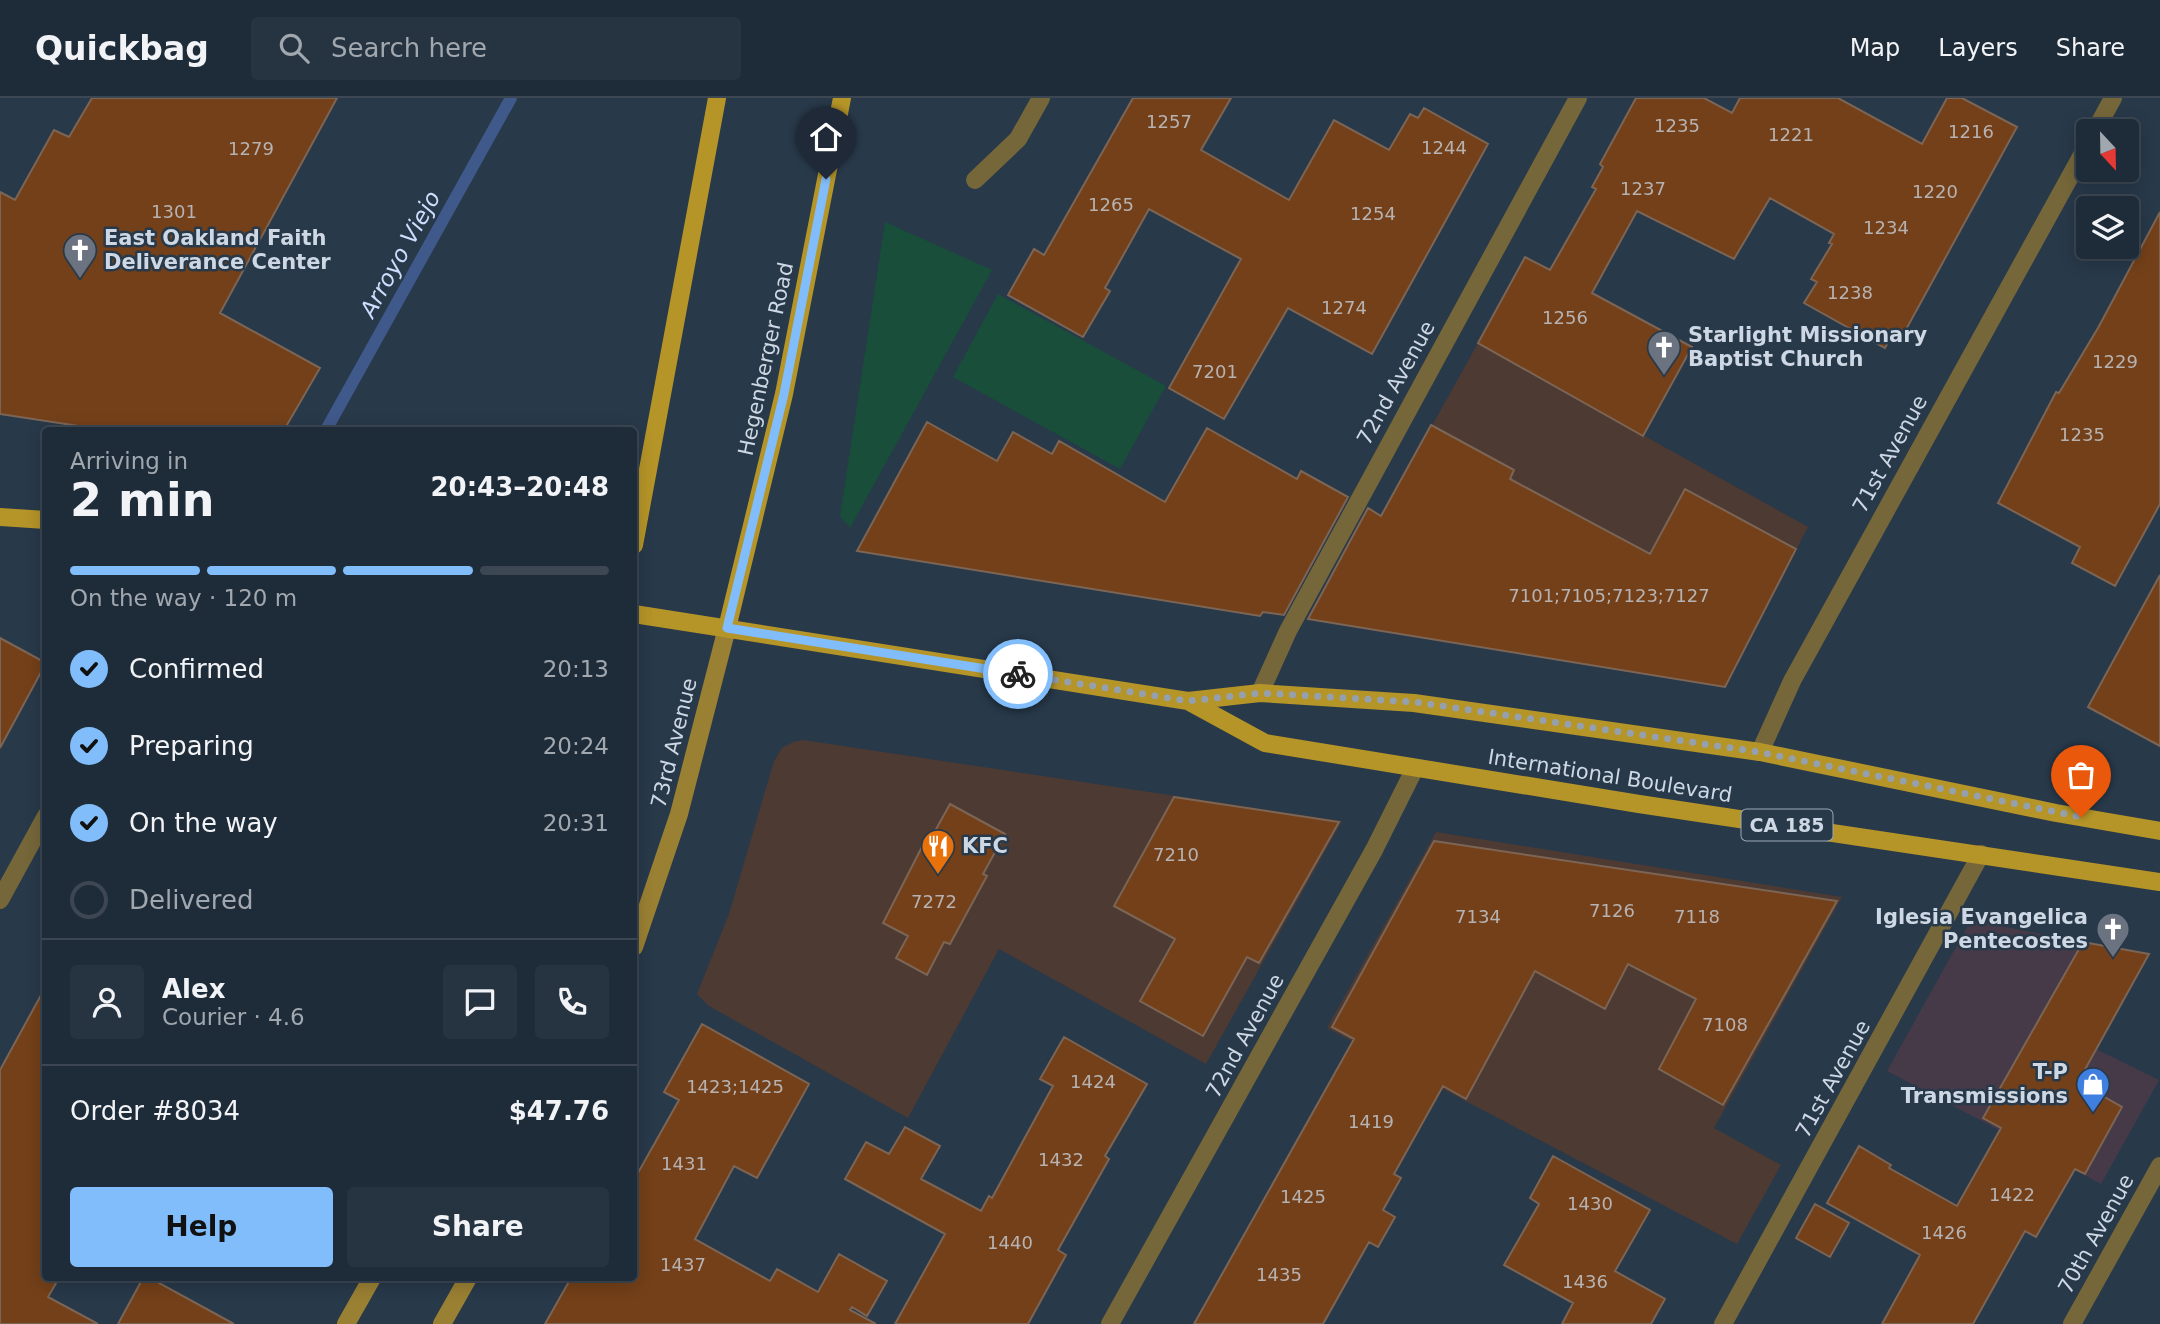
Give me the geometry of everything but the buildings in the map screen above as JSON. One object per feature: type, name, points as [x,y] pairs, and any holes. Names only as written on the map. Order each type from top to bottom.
[{"type":"main road","points":[[637,529],[717,98]]},
{"type":"main road","name":"Hegenberger Road","points":[[727,628],[784,394],[842,98]]},
{"type":"main road","points":[[0,505],[20,516]]},
{"type":"main road","points":[[0,517],[20,516],[42,519]]},
{"type":"main road","name":"International Boulevard","points":[[637,614],[1188,701],[1261,693],[1415,702],[1759,752],[2160,831]]},
{"type":"main road","name":"73rd Avenue","points":[[637,938],[680,814],[727,628]]},
{"type":"main road","name":"International Boulevard","points":[[1188,701],[1265,743],[2160,882]]},
{"type":"main road","points":[[346,1324],[371,1281]]},
{"type":"main road","points":[[442,1324],[466,1281]]},
{"type":"street","points":[[975,180],[1018,139],[1041,98]]},
{"type":"street","name":"72nd Avenue","points":[[1261,693],[1288,631],[1340,532],[1578,98]]},
{"type":"street","points":[[2102,119],[2113,98]]},
{"type":"street","name":"71st Avenue","points":[[1759,752],[1804,659],[2076,166]]},
{"type":"street","name":"72nd Avenue","points":[[1110,1324],[1374,850],[1415,768]]},
{"type":"street","points":[[0,900],[42,823]]},
{"type":"street","name":"71st Avenue","points":[[1723,1324],[1981,854]]},
{"type":"street","name":"70th Avenue","points":[[2072,1324],[2160,1166]]},
{"type":"shaded area","points":[[1478,343],[1808,527],[1725,687],[1399,485]]},
{"type":"shaded area","points":[[803,740],[1342,821],[1206,1064],[999,949],[908,1118],[709,1006],[697,994],[729,914],[774,761],[782,748]]},
{"type":"shaded area","points":[[1436,832],[1842,897],[1714,1128],[1781,1165],[1737,1244],[1327,1028]]},
{"type":"shaded area","points":[[1971,920],[2083,942],[2096,1049],[2159,1080],[2101,1184],[1887,1071]]},
{"type":"green space","points":[[885,222],[992,270],[850,528],[840,516]]},
{"type":"green space","points":[[998,294],[1166,386],[1120,469],[953,377]]},
{"type":"waterway","name":"Arroyo Viejo","points":[[328,427],[511,98]]},
{"type":"way so far","points":[[1018,674],[1188,701],[1261,693],[1415,702],[1534,722],[1759,752],[2081,817]]},
{"type":"place","name":"East Oakland Faith Deliverance Center","points":[[80,280]]},
{"type":"place","name":"Starlight Missionary Baptist Church","points":[[1664,377]]},
{"type":"place","name":"KFC","points":[[938,876]]},
{"type":"place","name":"Iglesia Evangelica Pentecostes","points":[[2113,959]]},
{"type":"place","name":"T-P Transmissions","points":[[2093,1114]]},
{"type":"route","points":[[826,179],[784,394],[727,628],[1018,674]]}]
